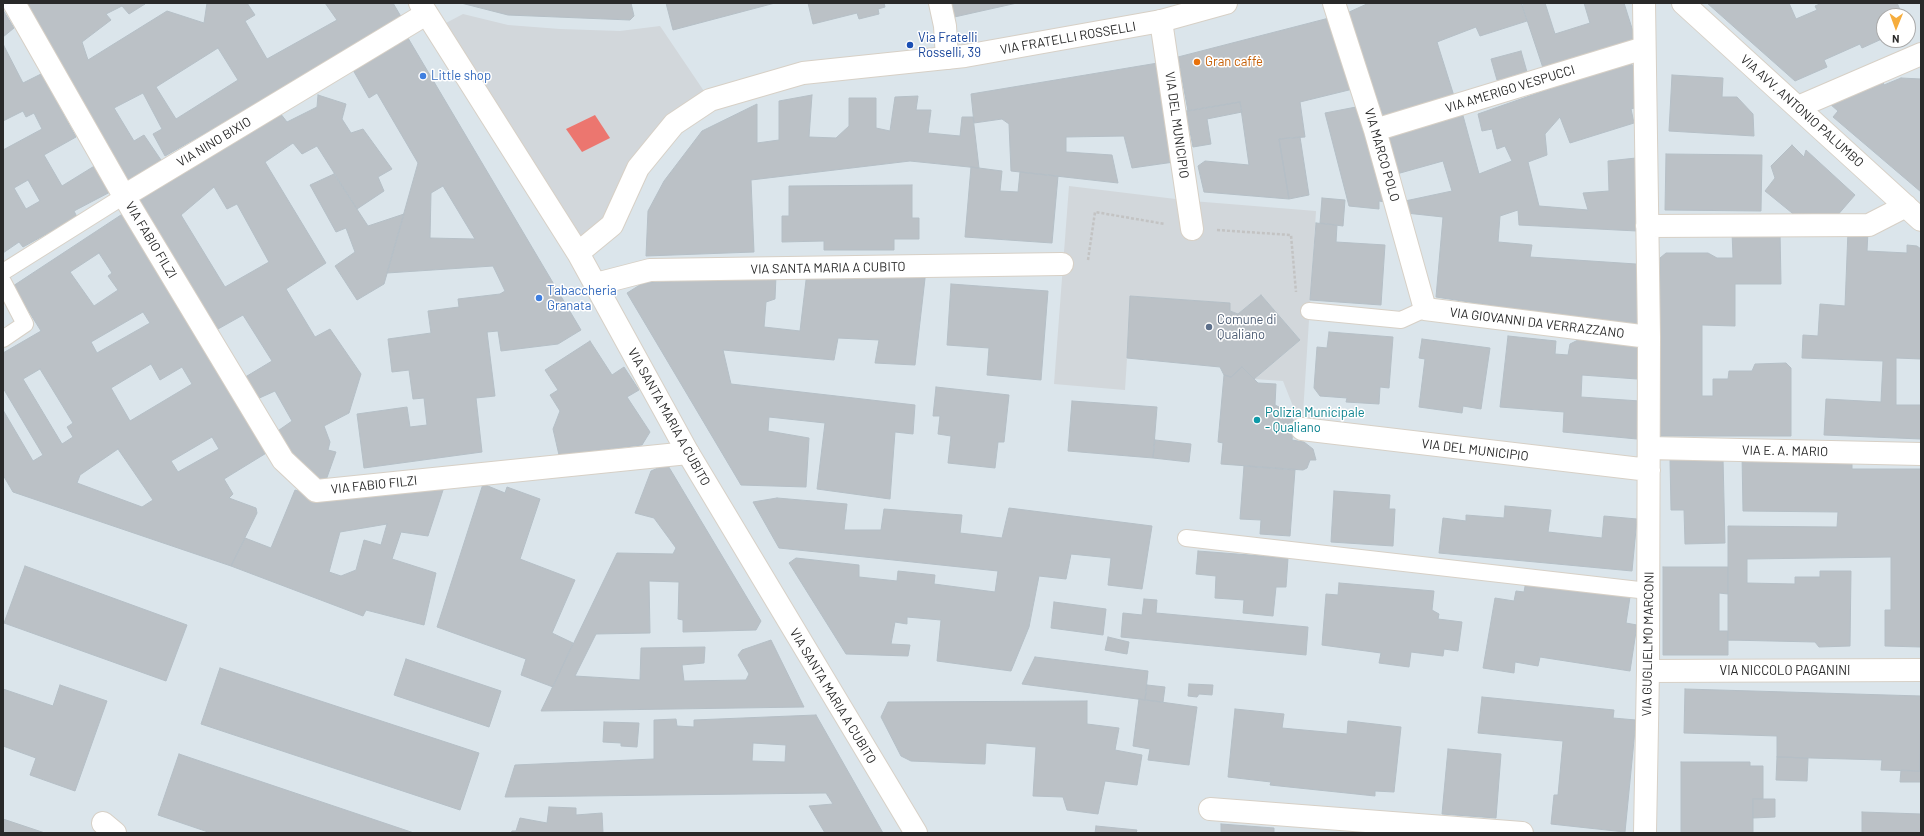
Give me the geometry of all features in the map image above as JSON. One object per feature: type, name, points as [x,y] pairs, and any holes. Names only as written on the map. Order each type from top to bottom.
[{"type":"street","name":"VIA FABIO FILZI","points":[[14,3],[124,196],[283,460],[316,491],[688,453]]},
{"type":"street","points":[[940,3],[945,26],[947,58]]},
{"type":"street","name":"VIA FRATELLI ROSSELLI","points":[[578,253],[612,225],[638,168],[674,124],[710,100],[803,73],[966,56],[1161,21],[1226,3]]},
{"type":"street","name":"VIA MARCO POLO","points":[[1334,3],[1375,130],[1425,309]]},
{"type":"street","name":"VIA GUGLIELMO MARCONI","points":[[1644,3],[1650,337],[1648,671],[1645,833]]},
{"type":"street","name":"VIA AVV. ANTONIO PALUMBO","points":[[1683,3],[1913,213]]},
{"type":"street","name":"VIA NINO BIXIO","points":[[124,196],[423,9]]},
{"type":"street","name":"VIA SANTA MARIA A CUBITO","points":[[423,9],[578,253],[688,453],[916,833]]},
{"type":"street","name":"VIA DEL MUNICIPIO","points":[[1161,21],[1192,229]]},
{"type":"street","name":"VIA AMERIGO VESPUCCI","points":[[1375,130],[1644,48]]},
{"type":"street","points":[[1798,107],[1921,54]]},
{"type":"street","points":[[1648,226],[1869,225],[1913,213]]},
{"type":"street","name":"VIA SANTA MARIA A CUBITO","points":[[596,284],[650,270],[1062,264]]},
{"type":"street","name":"VIA GIOVANNI DA VERRAZZANO","points":[[1425,309],[1650,337]]},
{"type":"street","name":"VIA DEL MUNICIPIO","points":[[1302,429],[1649,458]]},
{"type":"street","name":"VIA E. A. MARIO","points":[[1649,458],[1921,454]]},
{"type":"street","name":"VIA NICCOLO PAGANINI","points":[[1648,671],[1921,670]]},
{"type":"street","points":[[1210,810],[1522,833]]},
{"type":"lane","name":"VIA NINO BIXIO","points":[[3,272],[124,196]]},
{"type":"lane","points":[[3,282],[25,324],[3,339]]},
{"type":"lane","points":[[1309,312],[1401,320],[1425,309]]},
{"type":"lane","points":[[1186,538],[1648,591]]},
{"type":"shaded area","points":[[463,14],[508,25],[560,29],[620,31],[660,26],[710,100],[673,116],[608,217],[580,244],[446,23]]},
{"type":"shaded area","points":[[595,115],[610,138],[582,152],[566,129]]},
{"type":"shaded area","points":[[1069,186],[1192,201],[1316,211],[1302,429],[1283,381],[1254,379],[1300,340],[1261,295],[1238,314],[1230,311],[1230,303],[1131,296],[1125,390],[1054,384]]},
{"type":"building","points":[[18,3],[145,4],[129,14],[122,6],[106,14],[111,20],[82,42],[88,60],[167,11],[204,23],[207,3],[247,3],[255,15],[245,21],[267,59],[337,20],[325,3],[393,3],[403,20],[165,156],[153,134],[162,129],[143,93],[114,108],[134,141],[144,135],[161,160],[128,183]],"holes":[[[218,48],[238,80],[176,119],[156,87]]]},
{"type":"building","points":[[461,3],[631,3],[634,16],[630,20],[508,15]]},
{"type":"building","points":[[666,3],[775,3],[673,30]]},
{"type":"building","points":[[808,3],[884,3],[885,7],[878,9],[879,14],[859,19],[857,13],[813,24]]},
{"type":"building","points":[[947,3],[1017,3],[950,18]]},
{"type":"building","points":[[1369,3],[1521,3],[1527,21],[1480,36],[1476,27],[1437,42],[1454,96],[1385,121],[1347,13]]},
{"type":"building","points":[[1527,3],[1545,3],[1555,34],[1590,23],[1584,3],[1624,3],[1636,41],[1544,71],[1522,5]]},
{"type":"building","points":[[1707,3],[1789,3],[1796,19],[1817,10],[1815,6],[1822,3],[1897,3],[1899,8],[1876,8],[1876,42],[1862,48],[1860,44],[1824,60],[1827,67],[1795,81]]},
{"type":"building","points":[[3,10],[14,28],[3,37]]},
{"type":"building","points":[[1333,17],[1353,89],[1300,102],[1305,137],[1279,139],[1289,199],[1204,192],[1198,166],[1205,161],[1249,165],[1240,102],[1188,111],[1178,57]]},
{"type":"building","points":[[408,38],[581,330],[558,344],[501,351],[498,331],[487,332],[495,396],[476,398],[482,452],[364,468],[357,414],[407,407],[410,427],[427,425],[424,398],[413,399],[409,370],[392,372],[388,339],[431,333],[428,311],[459,307],[458,299],[500,294],[505,291],[493,266],[387,273],[418,163],[377,93],[369,98],[353,70]],"holes":[[[443,186],[475,239],[430,238],[431,193]]]},
{"type":"building","points":[[4,46],[23,83],[41,74],[76,137],[44,155],[62,186],[96,165],[112,191],[74,211],[77,217],[23,247],[19,242],[3,253],[3,150],[42,129],[34,113],[26,117],[23,111],[3,121]],"holes":[[[28,180],[40,201],[26,209],[14,188]]]},
{"type":"building","points":[[1521,51],[1527,72],[1497,80],[1491,59]]},
{"type":"building","points":[[1627,62],[1636,67],[1638,107],[1631,109],[1634,123],[1570,143],[1560,117],[1545,134],[1547,155],[1528,162],[1539,206],[1588,210],[1583,193],[1609,191],[1608,161],[1636,158],[1637,231],[1519,225],[1518,210],[1500,216],[1498,242],[1532,245],[1530,257],[1636,264],[1643,270],[1639,328],[1436,297],[1443,217],[1406,213],[1405,201],[1452,191],[1443,161],[1393,175],[1382,138],[1462,112],[1479,174],[1512,161],[1505,146],[1497,149],[1492,129],[1482,131],[1478,114]]},
{"type":"building","points":[[1158,63],[1174,162],[1132,168],[1124,136],[1066,137],[1066,152],[1112,155],[1118,183],[1011,171],[1009,124],[1002,119],[974,123],[971,94]]},
{"type":"building","points":[[1672,75],[1723,78],[1722,97],[1737,97],[1753,114],[1754,136],[1669,131]]},
{"type":"building","points":[[1901,78],[1921,79],[1921,192],[1833,117],[1838,111],[1830,104],[1883,82],[1884,85]]},
{"type":"building","points":[[318,95],[346,104],[342,119],[351,133],[363,129],[392,169],[378,177],[384,191],[357,209],[317,146],[302,154],[293,143],[265,162],[326,263],[286,289],[315,337],[330,329],[361,374],[349,413],[324,426],[330,442],[328,450],[336,452],[325,483],[304,475],[272,435],[292,421],[275,391],[255,400],[242,379],[272,361],[243,315],[218,329],[136,200],[280,113],[287,122],[317,107]],"holes":[[[214,187],[227,209],[237,204],[269,262],[225,287],[181,215]]]},
{"type":"building","points":[[812,95],[809,137],[836,138],[849,126],[849,98],[876,98],[876,128],[890,131],[895,97],[918,96],[916,110],[931,110],[928,133],[960,136],[962,117],[973,117],[979,168],[910,161],[751,180],[754,252],[646,256],[648,211],[664,181],[702,131],[757,104],[757,143],[779,140],[779,101]]},
{"type":"building","points":[[1240,102],[1242,112],[1207,119],[1211,144],[1193,147],[1186,111]]},
{"type":"building","points":[[1356,107],[1385,202],[1379,201],[1379,209],[1349,206],[1325,113]]},
{"type":"building","points":[[1300,137],[1309,195],[1289,199],[1279,139]]},
{"type":"building","points":[[1792,145],[1804,157],[1806,150],[1855,195],[1836,217],[1797,217],[1765,191],[1775,178],[1771,166]]},
{"type":"building","points":[[1666,154],[1762,155],[1761,211],[1665,210]]},
{"type":"building","points":[[971,167],[1002,171],[1000,191],[1018,192],[1020,172],[1058,176],[1052,243],[965,237]]},
{"type":"building","points":[[334,174],[368,226],[404,214],[384,284],[357,300],[335,266],[355,252],[346,228],[336,232],[310,185]]},
{"type":"building","points":[[912,185],[912,218],[919,218],[919,239],[894,239],[894,250],[824,250],[824,241],[782,242],[782,216],[789,216],[789,186]]},
{"type":"building","points":[[1322,198],[1345,200],[1343,226],[1320,223]]},
{"type":"building","points":[[124,213],[268,452],[224,479],[233,494],[229,498],[256,508],[257,513],[231,566],[13,492],[3,475],[3,410],[33,461],[43,455],[3,388],[3,353],[41,331],[13,286]],"holes":[[[99,253],[112,273],[108,276],[118,290],[94,306],[70,272]],[[143,312],[150,323],[97,353],[91,342]],[[151,364],[160,380],[182,367],[192,384],[130,421],[111,388]],[[40,369],[73,423],[67,427],[73,437],[62,444],[23,379]],[[212,437],[219,449],[178,472],[171,461]],[[118,449],[153,500],[142,507],[77,483],[80,475]]]},
{"type":"building","points":[[1316,223],[1337,225],[1336,242],[1385,245],[1381,305],[1310,300]]},
{"type":"building","points":[[1780,231],[1781,284],[1735,284],[1735,326],[1702,325],[1702,396],[1713,396],[1713,379],[1728,379],[1729,371],[1752,371],[1755,364],[1786,363],[1791,368],[1791,436],[1660,436],[1660,258],[1666,253],[1708,253],[1717,258],[1733,258],[1732,232]]},
{"type":"building","points":[[1848,231],[1868,232],[1867,251],[1907,253],[1907,245],[1917,246],[1921,249],[1921,359],[1896,358],[1896,405],[1921,405],[1921,439],[1824,435],[1826,399],[1881,402],[1883,361],[1802,358],[1803,335],[1818,336],[1820,304],[1845,306]]},
{"type":"building","points":[[926,270],[915,365],[875,363],[879,340],[838,338],[834,360],[723,350],[731,384],[915,405],[913,434],[895,432],[890,499],[817,489],[825,423],[769,417],[768,431],[809,438],[806,487],[741,485],[627,293],[643,283],[776,276],[775,299],[766,302],[764,327],[800,331],[807,272]]},
{"type":"building","points":[[951,284],[1048,291],[1041,380],[987,375],[989,348],[947,345]]},
{"type":"building","name":"Comune di Qualiano","points":[[1261,295],[1300,340],[1254,379],[1242,367],[1231,377],[1224,375],[1220,367],[1127,358],[1130,296],[1230,303],[1230,311],[1238,314]]},
{"type":"building","points":[[1329,332],[1393,337],[1389,388],[1380,387],[1379,404],[1346,402],[1347,398],[1320,396],[1314,388],[1317,347],[1327,348]]},
{"type":"building","points":[[1508,336],[1556,341],[1555,354],[1568,355],[1570,344],[1580,339],[1640,344],[1637,379],[1582,375],[1581,397],[1640,401],[1637,439],[1563,432],[1564,412],[1500,407]]},
{"type":"building","points":[[1422,339],[1490,348],[1481,409],[1463,406],[1462,413],[1419,407],[1425,359],[1419,358]]},
{"type":"building","points":[[590,341],[612,375],[624,367],[639,390],[627,397],[650,432],[642,445],[559,455],[553,429],[560,411],[550,395],[558,390],[545,370]]},
{"type":"building","name":"Polizia Municipale - Qualiano","points":[[1242,367],[1258,383],[1276,384],[1275,405],[1287,411],[1294,421],[1292,440],[1304,442],[1313,449],[1316,460],[1310,460],[1307,468],[1303,470],[1221,464],[1223,443],[1218,442],[1224,375],[1231,377]]},
{"type":"building","points":[[936,387],[1009,395],[1004,442],[998,442],[995,468],[948,463],[951,436],[938,434],[940,416],[933,416]]},
{"type":"building","points":[[1072,401],[1157,407],[1153,458],[1068,451]]},
{"type":"building","points":[[1155,440],[1191,444],[1189,462],[1153,458]]},
{"type":"building","points":[[1742,454],[1852,455],[1852,469],[1921,469],[1921,647],[1885,646],[1885,610],[1891,610],[1891,557],[1747,559],[1747,583],[1795,584],[1795,577],[1820,577],[1820,571],[1851,571],[1850,646],[1819,647],[1815,642],[1728,640],[1728,526],[1837,527],[1838,512],[1743,511]]},
{"type":"building","points":[[1723,458],[1725,543],[1685,544],[1684,510],[1671,510],[1670,459]]},
{"type":"building","points":[[667,464],[761,621],[756,630],[683,632],[683,620],[678,619],[679,582],[649,581],[650,633],[596,634],[575,676],[640,680],[641,648],[705,647],[704,663],[682,665],[684,681],[746,680],[749,674],[738,655],[742,650],[771,640],[804,707],[541,711],[617,553],[673,554],[676,548],[654,518],[635,513],[651,471]]},
{"type":"building","points":[[1244,466],[1295,470],[1290,536],[1260,534],[1261,520],[1240,519]]},
{"type":"building","points":[[445,484],[428,536],[401,532],[392,559],[436,573],[424,625],[366,610],[363,616],[231,566],[245,538],[271,548],[295,490],[323,498]],"holes":[[[387,524],[381,545],[364,540],[356,570],[341,576],[329,572],[340,532]]]},
{"type":"building","points":[[483,484],[505,493],[507,487],[540,499],[520,559],[575,580],[552,633],[573,643],[553,687],[521,675],[526,659],[437,627]]},
{"type":"building","points":[[1334,491],[1390,495],[1389,509],[1395,509],[1393,546],[1331,542]]},
{"type":"building","points":[[777,498],[847,504],[844,530],[881,530],[884,509],[962,515],[960,533],[1002,538],[1009,508],[1152,526],[1142,589],[1108,585],[1111,558],[1071,554],[1066,579],[1039,576],[1029,627],[1011,671],[937,661],[941,620],[907,617],[907,624],[895,622],[891,644],[910,645],[908,656],[846,654],[789,563],[796,558],[859,565],[859,577],[897,581],[898,571],[935,575],[934,584],[995,592],[998,571],[779,548],[753,502]]},
{"type":"building","points":[[1505,506],[1551,510],[1548,532],[1602,538],[1604,516],[1637,519],[1632,571],[1439,553],[1443,518],[1466,521],[1466,515],[1504,518]]},
{"type":"building","points":[[1198,551],[1288,558],[1286,587],[1276,587],[1273,616],[1243,613],[1244,600],[1215,598],[1216,576],[1196,574]]},
{"type":"building","points":[[25,566],[187,625],[166,681],[4,623]]},
{"type":"building","points":[[1663,567],[1728,567],[1728,594],[1719,593],[1719,631],[1728,631],[1728,655],[1663,655]]},
{"type":"building","points":[[1526,581],[1630,597],[1626,623],[1637,625],[1630,671],[1540,657],[1538,666],[1515,662],[1514,673],[1483,668],[1495,598],[1514,601],[1516,591],[1524,592]]},
{"type":"building","points":[[1339,583],[1434,591],[1432,610],[1439,614],[1438,619],[1462,622],[1458,651],[1444,649],[1443,656],[1411,652],[1409,667],[1379,663],[1381,653],[1322,645],[1326,594],[1338,595]]},
{"type":"building","points":[[1144,599],[1157,600],[1156,613],[1308,627],[1306,655],[1121,637],[1123,613],[1142,615]]},
{"type":"building","points":[[1054,602],[1106,609],[1103,635],[1051,628]]},
{"type":"building","points":[[1108,637],[1129,642],[1127,654],[1105,650]]},
{"type":"building","points":[[1035,657],[1148,671],[1145,700],[1022,684]]},
{"type":"building","points":[[406,659],[501,691],[489,727],[394,695]]},
{"type":"building","points":[[220,668],[479,753],[460,810],[201,724]]},
{"type":"building","points":[[1189,684],[1213,685],[1212,695],[1199,694],[1197,697],[1188,696]]},
{"type":"building","points":[[60,685],[107,701],[75,791],[30,775],[36,758],[3,746],[3,689],[53,706]]},
{"type":"building","points":[[1147,685],[1165,687],[1163,702],[1145,700]]},
{"type":"building","points":[[1685,689],[1921,696],[1920,771],[1881,770],[1882,760],[1777,757],[1777,736],[1684,733]]},
{"type":"building","points":[[1482,697],[1614,710],[1613,718],[1636,720],[1625,832],[1551,824],[1554,795],[1558,795],[1563,741],[1478,733]]},
{"type":"building","points":[[1139,699],[1197,707],[1189,765],[1148,760],[1150,749],[1133,746]]},
{"type":"building","points":[[1087,701],[1087,724],[1119,728],[1115,750],[1142,755],[1137,785],[1105,781],[1098,814],[1067,810],[1063,797],[1033,796],[1036,747],[986,743],[985,764],[911,761],[901,756],[881,717],[888,702]]},
{"type":"building","points":[[1235,709],[1284,714],[1282,728],[1347,734],[1348,721],[1401,727],[1394,792],[1375,791],[1375,796],[1270,785],[1271,782],[1228,777]]},
{"type":"building","points":[[816,715],[883,833],[825,833],[809,806],[833,804],[826,793],[505,797],[515,765],[654,759],[654,720],[676,719],[677,726],[694,727],[694,720]],"holes":[[[753,743],[786,745],[785,762],[752,761]]]},
{"type":"building","points":[[604,722],[639,723],[637,747],[621,746],[621,743],[603,742]]},
{"type":"building","points":[[1921,737],[1921,782],[1900,782],[1901,770],[1920,771]]},
{"type":"building","points":[[1448,749],[1501,754],[1496,818],[1442,814]]},
{"type":"building","points":[[179,754],[414,833],[211,833],[158,815]]},
{"type":"building","points":[[1777,757],[1808,758],[1807,781],[1776,780]]},
{"type":"building","points":[[1681,762],[1750,762],[1750,766],[1763,766],[1763,799],[1753,799],[1753,833],[1681,833]]},
{"type":"building","points":[[1753,799],[1775,799],[1775,817],[1753,818]]},
{"type":"building","points":[[549,807],[576,808],[576,815],[602,813],[603,833],[511,833],[512,831],[516,831],[520,818],[547,823]]},
{"type":"building","points":[[1862,812],[1921,814],[1921,833],[1862,833]]},
{"type":"building","points":[[3,819],[45,833],[3,833]]},
{"type":"building","points":[[1221,824],[1274,828],[1274,833],[1221,833]]},
{"type":"building","points":[[1096,826],[1137,830],[1136,833],[1095,833]]},
{"type":"place","name":"Via Fratelli Rosselli, 39","points":[[910,45]]},
{"type":"place","name":"Gran caffè","points":[[1197,62]]},
{"type":"place","name":"Little shop","points":[[423,76]]},
{"type":"place","name":"Tabaccheria Granata","points":[[539,298]]},
{"type":"place","name":"Comune di Qualiano","points":[[1209,327]]},
{"type":"place","name":"Polizia Municipale - Qualiano","points":[[1257,420]]}]
